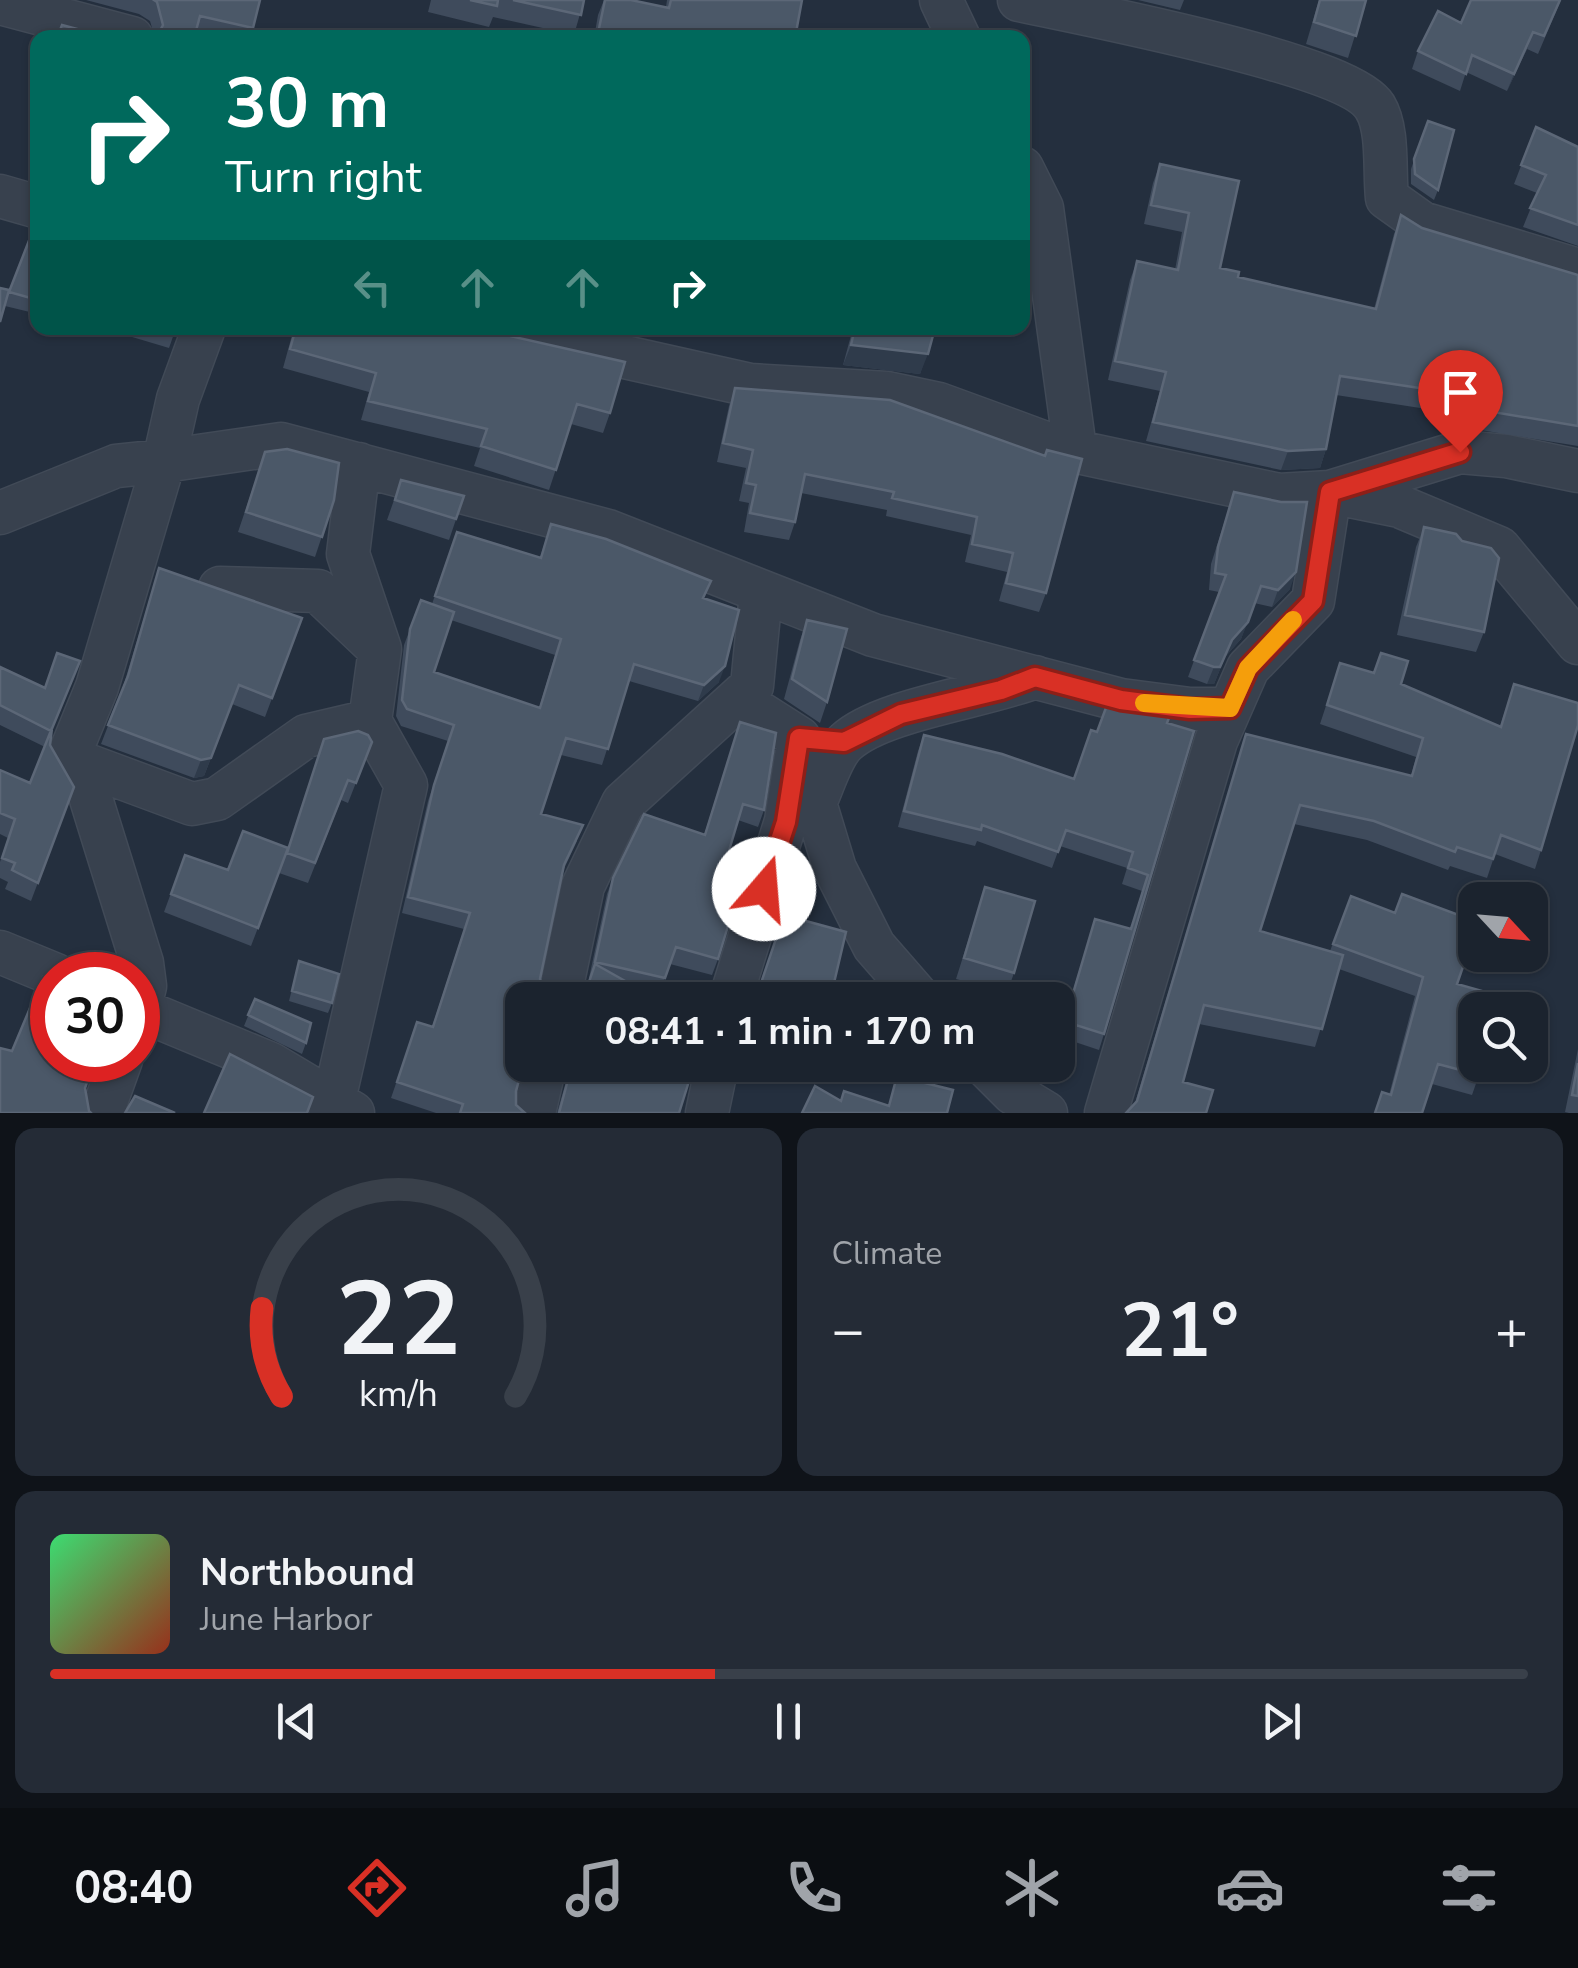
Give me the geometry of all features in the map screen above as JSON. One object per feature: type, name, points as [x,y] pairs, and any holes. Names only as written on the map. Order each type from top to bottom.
[{"type":"street","points":[[941,0],[955,30]]},
{"type":"street","points":[[1019,0],[1307,69],[1373,103],[1380,118],[1386,198],[1400,210],[1422,223],[1578,270]]},
{"type":"street","points":[[0,3],[102,30]]},
{"type":"street","points":[[1030,184],[1042,208],[1034,234],[1075,448]]},
{"type":"street","points":[[0,196],[30,205]]},
{"type":"street","points":[[68,758],[97,687],[164,461],[178,399],[201,335]]},
{"type":"street","points":[[526,335],[750,385],[904,396],[938,404],[1059,448],[1075,448],[1167,473],[1279,495],[1330,492],[1460,452],[1506,456],[1578,471]]},
{"type":"street","points":[[0,513],[116,466],[281,444],[608,531],[873,635],[1121,700],[1190,709],[1230,708]]},
{"type":"street","points":[[160,1020],[271,1064],[339,1110],[406,785],[370,721],[380,649],[348,554],[359,464]]},
{"type":"street","points":[[1330,492],[1399,506],[1499,548],[1578,643]]},
{"type":"street","points":[[1106,1113],[1230,708],[1248,668],[1313,601],[1330,492]]},
{"type":"street","points":[[220,588],[318,591],[380,649]]},
{"type":"street","points":[[563,982],[582,886],[623,803],[752,686],[761,594]]},
{"type":"street","points":[[738,699],[799,738],[844,742],[901,714],[1001,690],[1035,677]]},
{"type":"street","points":[[68,758],[192,804],[217,798],[306,736],[370,721]]},
{"type":"street","points":[[736,982],[786,822],[799,738]]},
{"type":"street","points":[[844,742],[814,804],[836,869],[874,946],[905,982]]},
{"type":"street","points":[[68,758],[87,786],[139,952]]},
{"type":"street","points":[[0,952],[30,964]]},
{"type":"street","points":[[102,1113],[113,1082]]},
{"type":"street","points":[[534,1113],[541,1082]]},
{"type":"street","points":[[707,1113],[713,1082]]},
{"type":"street","points":[[1001,1082],[1046,1113]]},
{"type":"building","points":[[154,0],[260,0],[253,28],[200,16],[196,30],[160,30],[163,25]]},
{"type":"building","points":[[470,0],[498,0],[497,6]]},
{"type":"building","points":[[513,0],[584,0],[581,15]]},
{"type":"building","points":[[605,0],[631,0],[669,8],[671,0],[802,0],[796,30],[599,30]]},
{"type":"building","points":[[1320,0],[1366,0],[1356,36],[1314,22]]},
{"type":"building","points":[[1471,0],[1560,0],[1544,36],[1533,32],[1514,74],[1472,55],[1466,74],[1418,51],[1438,11],[1461,23]]},
{"type":"building","points":[[1428,121],[1454,130],[1438,190],[1415,174],[1414,159]]},
{"type":"building","points":[[1536,127],[1578,147],[1578,225],[1530,208],[1546,175],[1521,165]]},
{"type":"building","points":[[1160,164],[1239,181],[1220,268],[1239,272],[1238,277],[1376,309],[1401,215],[1422,228],[1578,275],[1578,426],[1475,409],[1479,397],[1340,376],[1326,449],[1288,451],[1153,422],[1166,372],[1115,361],[1137,261],[1178,270],[1189,213],[1151,205]]},
{"type":"building","points":[[30,238],[30,298],[9,292]]},
{"type":"building","points":[[0,288],[9,290],[0,322]]},
{"type":"building","points":[[294,335],[506,335],[625,362],[610,413],[577,404],[556,470],[481,446],[487,429],[368,401],[376,373],[290,349]]},
{"type":"building","points":[[853,335],[933,335],[928,354],[851,345]]},
{"type":"building","points":[[735,388],[890,400],[1045,456],[1047,450],[1082,459],[1046,593],[1006,583],[1013,553],[972,544],[977,517],[892,498],[894,492],[805,474],[795,522],[750,513],[756,485],[746,483],[753,450],[723,443]]},
{"type":"building","points":[[287,449],[339,463],[334,500],[322,537],[246,512],[265,452]]},
{"type":"building","points":[[401,480],[464,496],[456,519],[395,500]]},
{"type":"building","points":[[1234,492],[1281,502],[1307,502],[1296,572],[1278,590],[1261,586],[1248,622],[1232,640],[1220,667],[1214,667],[1194,660],[1226,575],[1215,573],[1218,547]]},
{"type":"building","points":[[551,524],[606,539],[711,581],[703,598],[739,610],[725,666],[704,685],[634,664],[608,749],[566,738],[541,814],[583,825],[564,865],[541,982],[505,982],[505,1082],[518,1082],[516,1105],[525,1113],[460,1113],[463,1104],[397,1082],[417,1022],[433,1027],[470,913],[408,897],[434,785],[454,725],[407,709],[402,700],[410,629],[421,600],[454,612],[434,672],[540,708],[561,639],[435,596],[457,532],[541,558]]},
{"type":"building","points":[[1424,527],[1491,548],[1499,558],[1484,632],[1405,615]]},
{"type":"building","points":[[159,568],[302,618],[272,698],[239,685],[211,758],[201,760],[108,725],[128,676]]},
{"type":"building","points":[[807,620],[847,629],[827,702],[792,679]]},
{"type":"building","points":[[57,653],[80,661],[51,731],[0,705],[0,667],[45,688]]},
{"type":"building","points":[[1381,653],[1408,661],[1401,684],[1501,727],[1514,684],[1578,703],[1578,725],[1541,850],[1501,835],[1493,859],[1457,847],[1455,852],[1374,821],[1300,805],[1260,931],[1343,955],[1322,1029],[1204,1005],[1183,1082],[1213,1090],[1206,1113],[1126,1113],[1137,1101],[1246,734],[1412,776],[1423,738],[1327,705],[1340,663],[1374,673]]},
{"type":"building","points":[[1107,705],[1170,715],[1167,723],[1194,731],[1104,1034],[1076,1025],[1075,1029],[1075,987],[1095,919],[1131,929],[1148,875],[1128,868],[1133,852],[1066,830],[1058,852],[982,825],[981,830],[904,811],[924,735],[1002,754],[1074,779],[1091,730],[1097,732]]},
{"type":"building","points":[[740,722],[776,733],[764,810],[743,804],[719,884],[739,890],[718,959],[676,947],[665,978],[595,962],[613,878],[644,814],[705,835]]},
{"type":"building","points":[[52,728],[50,745],[74,787],[38,883],[12,870],[15,863],[2,858],[15,819],[0,813],[0,770],[30,783]]},
{"type":"building","points":[[358,731],[368,735],[372,742],[356,783],[348,780],[315,863],[287,853],[324,739]]},
{"type":"building","points":[[243,831],[288,848],[258,928],[171,894],[185,855],[228,870]]},
{"type":"building","points":[[985,887],[1035,901],[1014,973],[964,958]]},
{"type":"building","points":[[1402,894],[1458,915],[1458,972],[1461,972],[1457,984],[1486,992],[1458,992],[1458,1069],[1438,1064],[1422,1113],[1375,1113],[1382,1092],[1391,1095],[1423,977],[1333,944],[1351,896],[1395,913]]},
{"type":"building","points":[[784,915],[846,932],[834,982],[761,982]]},
{"type":"building","points":[[299,961],[339,974],[332,1003],[292,991]]},
{"type":"building","points":[[595,964],[627,982],[589,982]]},
{"type":"building","points":[[255,999],[311,1023],[306,1043],[248,1015]]},
{"type":"building","points":[[30,1008],[30,1082],[87,1082],[91,1113],[0,1113],[0,1048],[12,1051]]},
{"type":"building","points":[[230,1054],[313,1097],[307,1113],[204,1113]]},
{"type":"building","points":[[1578,1063],[1578,1096],[1572,1095]]},
{"type":"building","points":[[567,1082],[689,1082],[679,1113],[559,1113]]},
{"type":"building","points":[[895,1082],[921,1082],[953,1090],[947,1113],[802,1113],[815,1086],[841,1101],[844,1091],[889,1106]]},
{"type":"building","points":[[135,1096],[175,1113],[125,1113]]},
{"type":"slow traffic","points":[[1144,703],[1214,711],[1230,708],[1248,668],[1293,620]]},
{"type":"route","points":[[764,889],[786,822],[799,738],[844,742],[901,714],[1001,690],[1035,677],[1121,700],[1214,711],[1230,708],[1248,668],[1313,601],[1330,492],[1460,452]]}]
